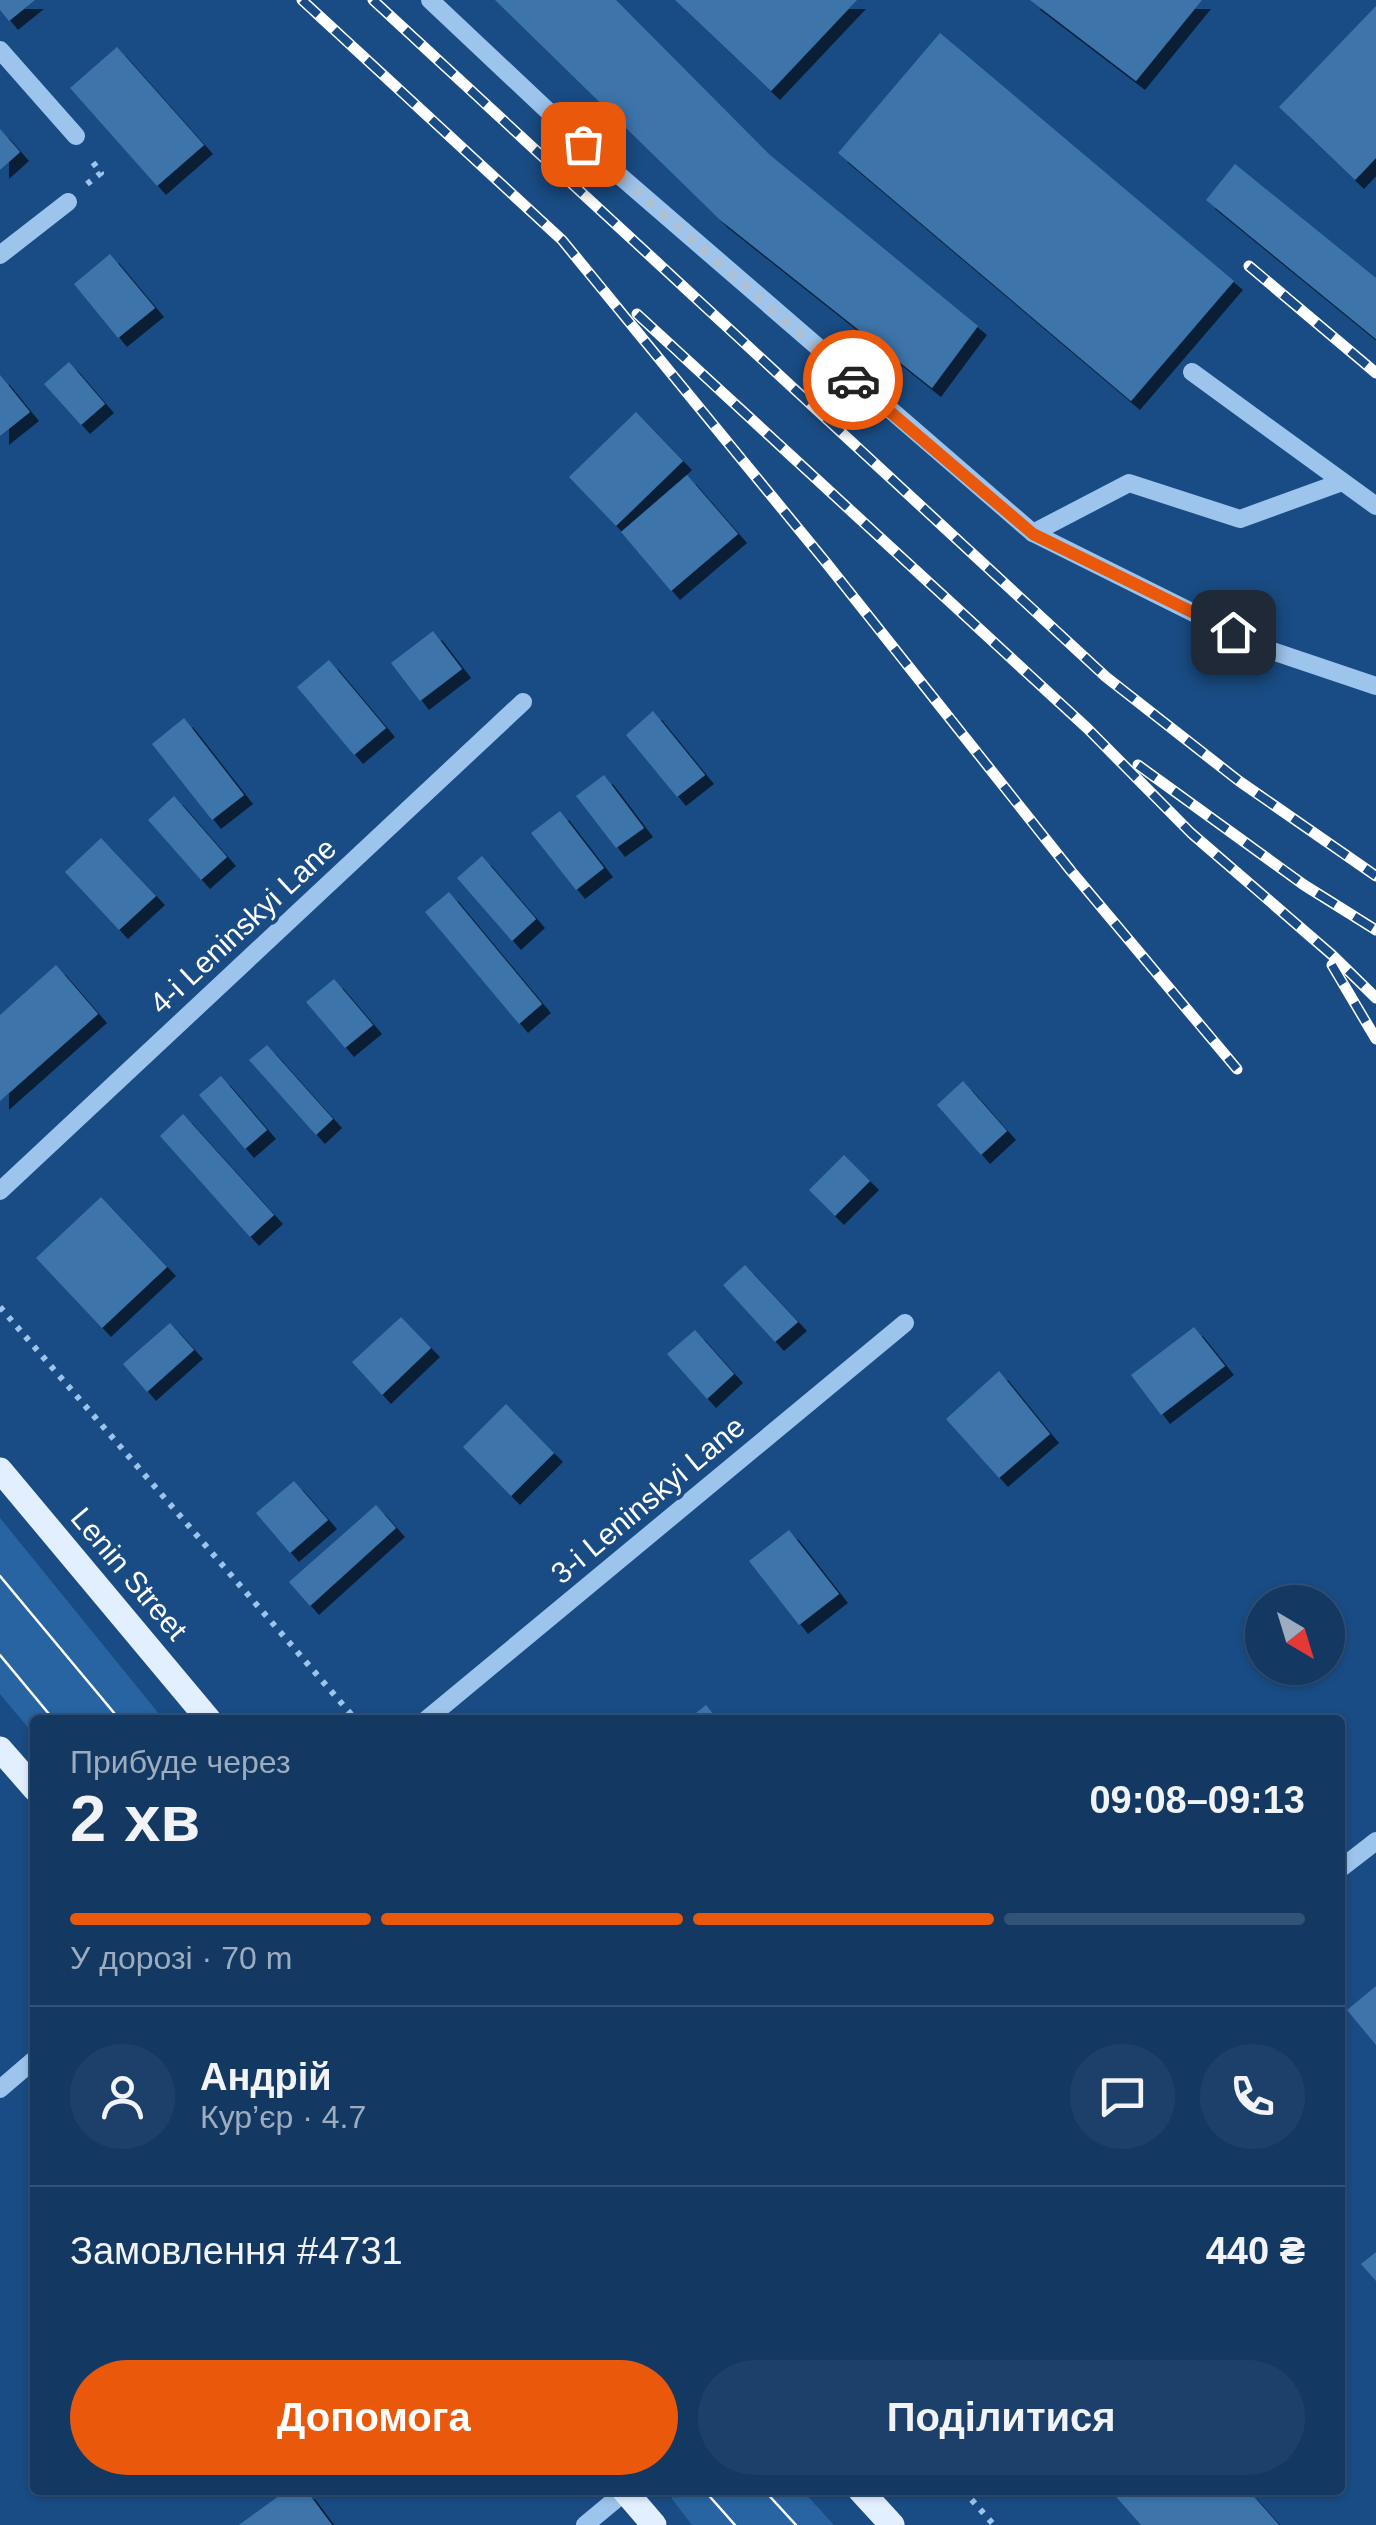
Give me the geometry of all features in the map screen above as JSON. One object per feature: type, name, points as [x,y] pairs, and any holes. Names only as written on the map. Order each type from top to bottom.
[{"type":"main road","name":"Lenin Street","points":[[0,1470],[205,1715]]},
{"type":"main road","points":[[0,1748],[30,1783]]},
{"type":"main road","points":[[629,2495],[654,2525]]},
{"type":"main road","points":[[865,2495],[892,2525]]},
{"type":"street","points":[[430,0],[583,144],[1033,534],[1266,649],[1376,686]]},
{"type":"street","points":[[0,50],[76,136]]},
{"type":"street","points":[[0,254],[68,202]]},
{"type":"street","points":[[1192,372],[1376,506]]},
{"type":"street","points":[[1033,534],[1129,483],[1240,518],[1342,482]]},
{"type":"street","name":"4-i Leninskyi Lane","points":[[0,1190],[523,702]]},
{"type":"street","name":"3-i Leninskyi Lane","points":[[432,1715],[905,1323]]},
{"type":"street","points":[[1345,1866],[1376,1840]]},
{"type":"street","points":[[0,2089],[30,2063]]},
{"type":"street","points":[[585,2525],[619,2495]]},
{"type":"path","points":[[68,202],[100,173],[76,136]]},
{"type":"path","points":[[0,1306],[352,1715]]},
{"type":"path","points":[[967,2495],[994,2525]]},
{"type":"shaded area","points":[[0,1518],[160,1715],[30,1715],[30,1730],[0,1694]]},
{"type":"shaded area","points":[[672,2495],[807,2495],[834,2525],[692,2525]]},
{"type":"building","points":[[0,0],[35,0],[9,21],[0,10]]},
{"type":"building","points":[[495,0],[616,0],[770,155],[978,326],[932,388],[719,219]]},
{"type":"building","points":[[675,0],[857,0],[771,91]]},
{"type":"building","points":[[1030,0],[1202,0],[1136,81]]},
{"type":"building","points":[[1376,6],[1376,158],[1355,180],[1279,107]]},
{"type":"building","points":[[940,33],[1234,281],[1131,401],[838,153]]},
{"type":"building","points":[[117,47],[204,145],[157,186],[70,88]]},
{"type":"building","points":[[0,129],[20,152],[0,170]]},
{"type":"building","points":[[1235,164],[1376,278],[1376,339],[1206,200]]},
{"type":"building","points":[[110,254],[155,308],[118,338],[74,284]]},
{"type":"building","points":[[69,362],[105,404],[81,425],[44,384]]},
{"type":"building","points":[[0,375],[30,412],[0,436]]},
{"type":"building","points":[[636,412],[683,461],[616,526],[569,477]]},
{"type":"building","points":[[687,475],[738,534],[671,591],[621,532]]},
{"type":"building","points":[[433,631],[462,669],[420,701],[391,663]]},
{"type":"building","points":[[329,660],[386,728],[354,755],[297,687]]},
{"type":"building","points":[[653,711],[705,775],[677,797],[626,735]]},
{"type":"building","points":[[184,718],[244,795],[212,820],[152,744]]},
{"type":"building","points":[[604,775],[644,828],[616,848],[576,796]]},
{"type":"building","points":[[174,796],[227,857],[201,880],[148,820]]},
{"type":"building","points":[[560,811],[604,868],[576,890],[531,833]]},
{"type":"building","points":[[101,838],[156,896],[119,930],[65,872]]},
{"type":"building","points":[[482,856],[536,919],[512,941],[457,878]]},
{"type":"building","points":[[449,892],[542,1004],[519,1024],[425,912]]},
{"type":"building","points":[[56,965],[98,1014],[0,1101],[0,1015]]},
{"type":"building","points":[[334,979],[373,1025],[345,1048],[306,1002]]},
{"type":"building","points":[[267,1045],[333,1119],[316,1135],[249,1060]]},
{"type":"building","points":[[221,1076],[267,1130],[245,1149],[199,1095]]},
{"type":"building","points":[[963,1081],[1007,1131],[981,1155],[937,1105]]},
{"type":"building","points":[[183,1114],[274,1215],[250,1237],[160,1136]]},
{"type":"building","points":[[844,1155],[870,1181],[835,1216],[809,1190]]},
{"type":"building","points":[[101,1197],[167,1267],[102,1328],[36,1258]]},
{"type":"building","points":[[745,1265],[798,1322],[775,1342],[723,1285]]},
{"type":"building","points":[[401,1317],[431,1348],[382,1395],[352,1362]]},
{"type":"building","points":[[170,1323],[194,1350],[147,1392],[123,1364]]},
{"type":"building","points":[[1194,1327],[1225,1366],[1161,1415],[1131,1375]]},
{"type":"building","points":[[695,1330],[734,1374],[707,1399],[667,1354]]},
{"type":"building","points":[[999,1371],[1050,1434],[999,1478],[946,1419]]},
{"type":"building","points":[[506,1404],[554,1453],[511,1496],[463,1447]]},
{"type":"building","points":[[294,1481],[328,1520],[290,1553],[256,1513]]},
{"type":"building","points":[[376,1505],[396,1528],[310,1606],[289,1582]]},
{"type":"building","points":[[789,1530],[839,1594],[799,1625],[749,1561]]},
{"type":"building","points":[[706,1705],[714,1715],[693,1715]]},
{"type":"building","points":[[1376,1986],[1376,2045],[1347,2010]]},
{"type":"building","points":[[1376,2252],[1376,2281],[1361,2264]]},
{"type":"building","points":[[280,2495],[310,2495],[332,2525],[239,2525]]},
{"type":"building","points":[[1114,2495],[1252,2495],[1279,2525],[1141,2525]]},
{"type":"tram line","points":[[0,1576],[116,1715]]},
{"type":"tram line","points":[[0,1655],[50,1715]]},
{"type":"tram line","points":[[708,2495],[735,2525]]},
{"type":"tram line","points":[[769,2495],[796,2525]]},
{"type":"railway","points":[[302,0],[562,240],[824,560],[1071,871],[1237,1069]]},
{"type":"railway","points":[[373,0],[1106,677],[1239,781],[1376,876]]},
{"type":"railway","points":[[1249,266],[1376,373]]},
{"type":"railway","points":[[637,314],[1087,728],[1191,833],[1376,998]]},
{"type":"railway","points":[[1138,765],[1304,885],[1376,930]]},
{"type":"railway","points":[[1332,965],[1376,1039]]},
{"type":"way so far","points":[[583,144],[853,380]]},
{"type":"route","points":[[853,380],[1033,534],[1233,632]]}]
